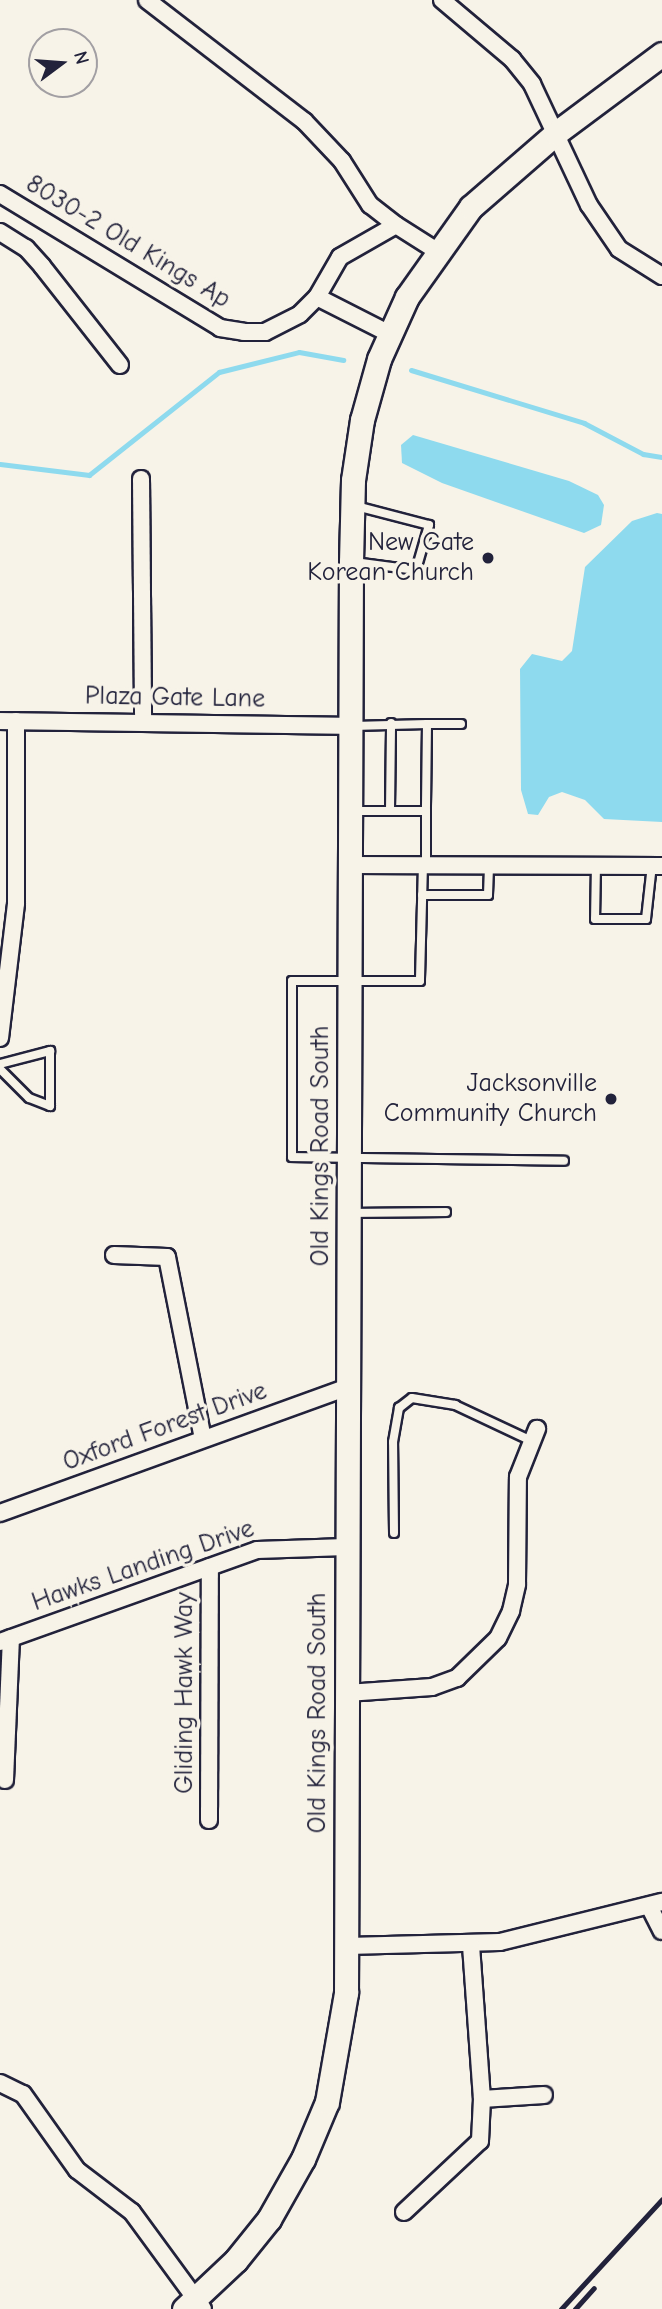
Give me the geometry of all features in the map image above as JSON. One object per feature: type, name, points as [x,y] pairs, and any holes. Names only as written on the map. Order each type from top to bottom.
[{"type":"street","points":[[147,0],[304,121],[342,161],[370,205],[437,251]]},
{"type":"street","points":[[442,0],[512,59],[532,84],[589,205],[619,249],[662,276]]},
{"type":"street","name":"Old Kings Road South","points":[[194,2306],[269,2219],[321,2119],[342,2030],[346,1946],[351,562],[352,506],[362,420],[390,334],[437,251],[490,188],[556,133],[662,54]]},
{"type":"street","name":"8030-2 Old Kings Ap","points":[[0,194],[220,328],[265,332],[284,324],[317,297],[340,257],[396,225]]},
{"type":"street","points":[[0,232],[26,248],[120,365]]},
{"type":"street","points":[[317,297],[390,334]]},
{"type":"street","points":[[141,479],[143,722]]},
{"type":"street","points":[[0,1038],[16,903],[8,721]]},
{"type":"street","name":"Plaza Gate Lane","points":[[8,721],[350,726]]},
{"type":"street","points":[[350,866],[657,865]]},
{"type":"street","points":[[114,1255],[167,1257],[203,1438]]},
{"type":"street","name":"Oxford Forest Drive","points":[[0,1513],[346,1388]]},
{"type":"street","points":[[347,1693],[432,1687],[468,1669],[498,1638],[511,1611],[517,1584],[518,1477],[534,1435]]},
{"type":"street","name":"Hawks Landing Drive","points":[[6,1640],[257,1550],[346,1547]]},
{"type":"street","name":"Gliding Hawk Way","points":[[209,1820],[211,1567]]},
{"type":"street","points":[[5,1780],[6,1640]]},
{"type":"street","points":[[346,1946],[471,1945],[655,1904],[662,1931]]},
{"type":"street","points":[[404,2212],[480,2141],[482,2099],[471,1945]]},
{"type":"street","points":[[0,2083],[23,2094],[77,2170],[132,2212],[194,2306]]},
{"type":"street","points":[[482,2099],[544,2095]]},
{"type":"lane","points":[[351,562],[374,562],[416,570],[429,524],[374,508],[352,506]]},
{"type":"lane","points":[[390,810],[391,723]]},
{"type":"lane","points":[[350,726],[391,723],[461,724]]},
{"type":"lane","points":[[427,724],[421,981],[292,981],[292,1157],[564,1161]]},
{"type":"lane","points":[[350,811],[426,811]]},
{"type":"lane","points":[[422,895],[488,895],[489,864]]},
{"type":"lane","points":[[596,864],[595,919],[646,919],[657,865]]},
{"type":"lane","points":[[0,1063],[50,1051],[50,1106],[29,1098],[0,1069]]},
{"type":"lane","points":[[348,1213],[446,1212]]},
{"type":"lane","points":[[394,1533],[393,1442],[399,1408],[412,1398],[455,1405],[534,1435]]},
{"type":"water","points":[[413,435],[569,481],[598,495],[604,505],[601,525],[584,533],[442,483],[402,463],[401,445]]},
{"type":"water","points":[[657,513],[662,514],[662,822],[604,819],[585,800],[562,792],[549,797],[538,815],[528,814],[521,790],[520,669],[532,654],[562,661],[572,651],[585,567],[632,521]]},
{"type":"waterway","points":[[0,464],[89,475],[219,372],[299,352],[343,360]]},
{"type":"waterway","points":[[411,370],[584,423],[643,454],[662,457]]},
{"type":"railway","points":[[561,2309],[662,2199]]},
{"type":"railway","points":[[575,2309],[594,2288]]},
{"type":"place","name":"New Gate Korean Church","points":[[488,558]]},
{"type":"place","name":"Jacksonville Community Church","points":[[611,1099]]}]
